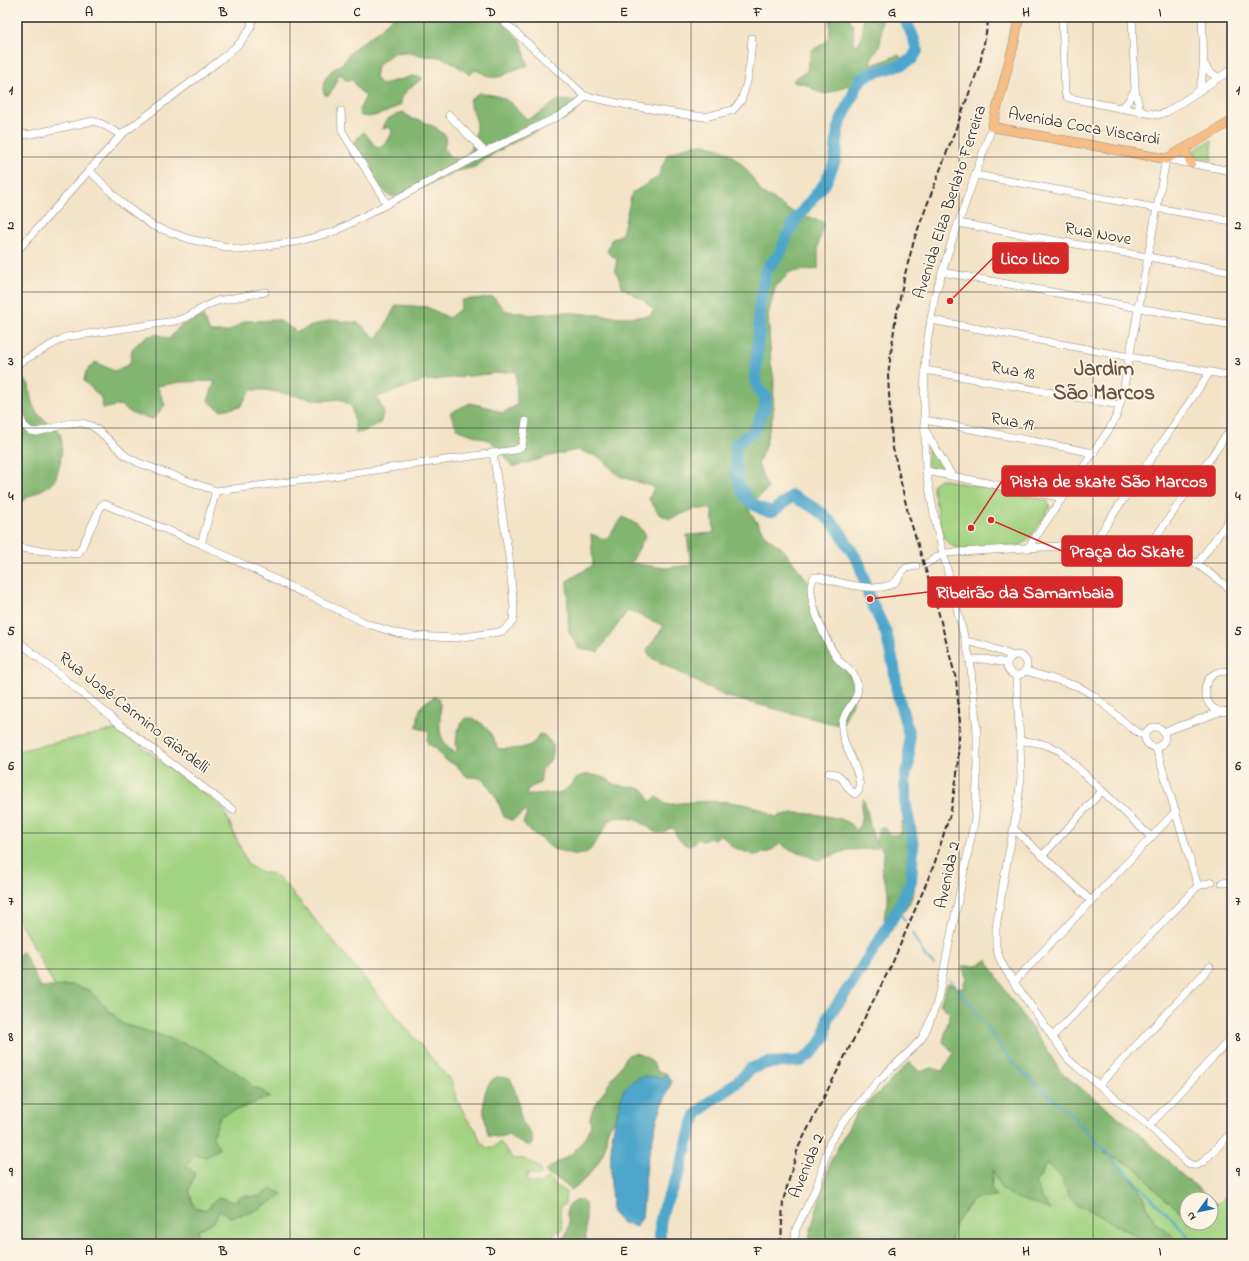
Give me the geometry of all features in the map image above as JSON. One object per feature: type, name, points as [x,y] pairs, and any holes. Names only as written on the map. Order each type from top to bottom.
[{"type":"main road","name":"Avenida Elza Berlato Ferreira","points":[[992,127],[1014,43],[1019,17]]},
{"type":"main road","name":"Avenida Coca Viscardi","points":[[992,127],[1166,159],[1232,121]]},
{"type":"main road","points":[[1187,147],[1186,153],[1191,163]]},
{"type":"street","points":[[17,251],[121,135],[240,43],[251,27],[252,17]]},
{"type":"street","points":[[499,17],[585,96],[627,105],[705,117],[733,110],[741,102],[747,82],[752,38]]},
{"type":"street","points":[[1062,17],[1065,92],[1066,96],[1069,98],[1158,115],[1162,114],[1232,69]]},
{"type":"street","points":[[1132,17],[1135,90],[1139,107],[1142,112]]},
{"type":"street","points":[[1199,91],[1204,62],[1202,17]]},
{"type":"street","points":[[1204,62],[1210,72],[1219,77]]},
{"type":"street","points":[[1120,108],[1127,102],[1135,90]]},
{"type":"street","points":[[89,170],[123,204],[153,226],[189,239],[241,250],[300,241],[336,231],[485,152],[561,115],[577,105],[585,96]]},
{"type":"street","points":[[341,111],[342,130],[387,204]]},
{"type":"street","points":[[449,115],[485,152]]},
{"type":"street","points":[[17,135],[32,134],[93,121],[102,124],[121,135]]},
{"type":"street","name":"Avenida Elza Berlato Ferreira","points":[[926,471],[926,349],[935,295],[992,127]]},
{"type":"street","points":[[1028,548],[1094,453],[1117,415],[1166,159],[1232,171]]},
{"type":"street","points":[[976,175],[1232,221]]},
{"type":"street","name":"Rua Nove","points":[[958,224],[1232,272]]},
{"type":"street","points":[[942,272],[1232,325]]},
{"type":"street","points":[[17,364],[66,337],[175,321],[187,317],[217,301],[265,292]]},
{"type":"street","points":[[931,320],[1232,376]]},
{"type":"street","name":"Rua 18","points":[[925,370],[1120,405]]},
{"type":"street","points":[[1092,544],[1210,372]]},
{"type":"street","points":[[17,410],[24,426],[30,431],[37,432],[71,423],[82,423],[92,426],[99,430],[131,459],[138,463],[216,492],[515,450],[522,446],[526,421]]},
{"type":"street","name":"Rua 19","points":[[925,420],[1094,453]]},
{"type":"street","points":[[1153,541],[1232,427]]},
{"type":"street","points":[[925,429],[952,476]]},
{"type":"street","points":[[17,548],[78,554],[101,506],[104,504],[201,544],[368,624],[396,633],[414,636],[455,638],[493,633],[503,631],[512,621],[514,608],[509,557],[494,453]]},
{"type":"street","points":[[926,471],[1063,498]]},
{"type":"street","name":"Avenida 2","points":[[794,1244],[796,1229],[817,1186],[829,1144],[842,1122],[877,1082],[922,1038],[928,1026],[937,1003],[975,818],[978,782],[977,732],[970,660],[936,525],[926,471]]},
{"type":"street","points":[[201,544],[216,492]]},
{"type":"street","points":[[1197,564],[1231,518]]},
{"type":"street","points":[[926,564],[944,553],[1145,540],[1153,541],[1197,564],[1232,590]]},
{"type":"street","points":[[829,773],[835,773],[840,776],[850,791],[855,794],[859,790],[859,781],[843,738],[842,726],[846,712],[855,700],[859,687],[853,673],[839,660],[822,629],[813,603],[811,585],[814,577],[856,586],[886,586],[895,583],[904,570],[909,567],[916,566]]},
{"type":"street","name":"Rua José Carmino Giardelli","points":[[17,640],[121,725],[233,810]]},
{"type":"street","points":[[966,641],[986,646],[1013,656],[1017,655],[1025,658],[1027,662],[1024,674],[1016,676],[1009,671],[1007,663],[1013,656]]},
{"type":"street","points":[[970,660],[984,659],[1007,663]]},
{"type":"street","points":[[1026,670],[1077,686],[1093,695],[1131,728],[1145,736]]},
{"type":"street","points":[[1223,712],[1211,706],[1207,701],[1204,694],[1205,687],[1207,680],[1212,675],[1218,672],[1232,672]]},
{"type":"street","points":[[1016,676],[1021,777],[1014,829],[998,911],[996,947],[999,957],[1005,969],[1068,1059],[1149,1126],[1185,1161],[1192,1165],[1198,1165],[1203,1162],[1232,1132]]},
{"type":"street","points":[[1163,732],[1232,710]]},
{"type":"street","points":[[1150,728],[1160,728],[1163,732],[1165,736],[1164,742],[1161,746],[1156,748],[1147,744],[1145,736],[1146,731],[1150,728]]},
{"type":"street","points":[[1020,741],[1032,740],[1046,744],[1060,751],[1151,837]]},
{"type":"street","points":[[1156,748],[1198,886]]},
{"type":"street","points":[[1042,856],[1102,791]]},
{"type":"street","points":[[1014,982],[1176,811]]},
{"type":"street","points":[[1014,829],[1091,901]]},
{"type":"street","points":[[1052,1037],[1198,886],[1212,882]]},
{"type":"street","points":[[1222,883],[1232,882]]},
{"type":"street","points":[[1100,1085],[1210,967]]},
{"type":"street","points":[[1149,1126],[1232,1037]]},
{"type":"green space","points":[[392,17],[498,17],[521,41],[528,65],[500,77],[490,77],[475,70],[470,75],[450,61],[439,57],[404,52],[393,53],[377,66],[375,78],[382,85],[412,76],[423,78],[405,92],[401,100],[401,104],[387,112],[375,116],[369,117],[360,115],[359,110],[366,96],[359,90],[353,80],[345,80],[341,74],[338,76],[335,86],[329,95],[325,95],[323,90],[324,81],[330,72],[344,62],[357,46],[380,30]]},
{"type":"green space","points":[[830,17],[848,17],[853,25],[854,44],[857,45],[862,35],[863,17],[882,17],[880,44],[870,62],[873,64],[897,55],[903,59],[893,66],[875,74],[860,88],[855,90],[847,85],[826,94],[818,92],[803,83],[795,83],[793,80],[807,71],[812,50],[826,41],[830,35]]},
{"type":"green space","points":[[480,92],[482,94],[497,96],[507,100],[527,119],[537,115],[558,100],[576,101],[577,108],[573,115],[524,137],[496,152],[475,167],[458,171],[425,186],[393,197],[387,194],[380,186],[369,166],[352,156],[352,149],[355,142],[364,132],[376,147],[379,148],[383,145],[389,139],[392,132],[390,127],[382,129],[383,126],[387,120],[403,112],[412,119],[422,121],[435,127],[446,136],[444,148],[450,158],[461,160],[468,154],[473,144],[476,130],[476,119],[469,101]]},
{"type":"green space","points":[[1212,140],[1212,160],[1193,157],[1193,153],[1196,149]]},
{"type":"green space","points":[[703,144],[722,149],[737,160],[756,183],[762,194],[773,198],[788,210],[824,222],[818,246],[818,269],[790,272],[775,288],[768,315],[771,364],[774,379],[773,414],[766,443],[758,464],[768,489],[747,506],[765,536],[782,548],[811,585],[821,629],[859,687],[842,726],[724,696],[650,657],[647,650],[664,626],[628,610],[598,652],[579,649],[569,632],[567,581],[593,565],[591,534],[606,540],[623,517],[638,525],[646,535],[631,563],[665,568],[691,565],[687,535],[714,533],[712,509],[694,509],[670,519],[659,514],[649,499],[654,487],[619,476],[599,457],[578,450],[550,456],[513,467],[491,441],[458,430],[450,413],[470,403],[491,408],[502,413],[517,405],[516,371],[423,381],[377,397],[384,412],[380,423],[363,432],[356,433],[352,407],[340,399],[323,401],[266,390],[251,390],[240,407],[220,410],[208,401],[215,381],[181,382],[157,386],[165,405],[153,419],[133,414],[120,405],[103,409],[101,398],[84,381],[86,371],[95,362],[114,371],[130,364],[132,349],[145,337],[157,334],[169,339],[180,326],[203,316],[210,332],[228,332],[245,321],[279,320],[297,332],[332,320],[359,323],[375,338],[383,330],[396,305],[427,307],[449,318],[460,309],[462,300],[493,297],[506,311],[520,312],[530,315],[562,312],[622,317],[649,316],[654,310],[643,300],[623,288],[615,269],[617,260],[607,252],[611,240],[622,234],[632,193],[658,177],[667,155],[688,146]]},
{"type":"green space","points":[[17,372],[18,375],[29,384],[31,400],[36,412],[58,430],[62,440],[62,447],[60,463],[54,481],[47,487],[21,502],[17,507]]},
{"type":"green space","points":[[928,439],[947,472],[931,469],[928,466]]},
{"type":"green space","points":[[940,479],[1047,500],[1050,507],[1037,528],[1025,542],[1020,545],[964,550],[949,544],[943,536],[933,490],[933,484]]},
{"type":"green space","points":[[435,697],[439,698],[440,727],[443,740],[455,753],[457,751],[456,742],[459,729],[466,718],[475,719],[484,725],[492,736],[498,749],[522,748],[532,744],[539,734],[544,735],[553,744],[551,759],[542,770],[540,783],[527,791],[527,796],[561,792],[580,776],[590,775],[607,779],[617,785],[642,789],[646,793],[650,802],[657,797],[667,805],[708,801],[737,803],[751,806],[775,817],[800,813],[838,819],[851,825],[856,831],[861,820],[863,799],[871,830],[877,844],[879,828],[886,828],[889,835],[899,834],[902,821],[912,838],[916,858],[914,889],[911,901],[906,910],[899,917],[891,923],[886,922],[884,919],[888,900],[888,890],[882,872],[884,856],[882,849],[878,845],[877,848],[872,849],[847,850],[821,860],[814,859],[805,854],[788,849],[781,843],[769,852],[754,855],[732,847],[721,834],[714,840],[710,838],[703,841],[697,839],[692,844],[686,845],[680,840],[674,828],[670,828],[663,833],[658,833],[637,820],[623,817],[614,818],[609,821],[590,850],[584,854],[576,855],[553,849],[528,830],[523,823],[527,813],[526,811],[512,820],[504,817],[497,799],[484,779],[467,777],[457,766],[444,759],[436,748],[428,744],[427,739],[429,732],[417,727],[418,716],[422,705]]},
{"type":"green space","points":[[118,729],[223,808],[248,865],[260,872],[274,874],[284,883],[451,1081],[456,1097],[467,1119],[476,1130],[481,1143],[488,1148],[492,1148],[500,1142],[513,1159],[524,1159],[540,1168],[541,1175],[539,1177],[528,1173],[526,1181],[540,1185],[545,1179],[550,1179],[555,1185],[566,1192],[565,1204],[561,1206],[560,1211],[563,1227],[561,1231],[556,1231],[550,1239],[550,1244],[201,1244],[197,1230],[214,1222],[219,1210],[230,1217],[250,1213],[283,1195],[272,1189],[258,1197],[243,1196],[233,1202],[218,1197],[206,1210],[194,1207],[189,1190],[195,1174],[186,1166],[213,1137],[220,1116],[270,1097],[261,1090],[252,1087],[199,1049],[123,1024],[89,990],[72,985],[55,987],[17,917],[17,751]]},
{"type":"green space","points":[[23,951],[40,987],[72,985],[89,990],[123,1024],[199,1049],[247,1079],[252,1087],[261,1090],[270,1097],[220,1116],[213,1137],[219,1149],[206,1157],[196,1154],[186,1166],[195,1173],[189,1190],[194,1207],[206,1210],[218,1197],[233,1202],[243,1196],[258,1197],[272,1189],[284,1195],[250,1213],[230,1217],[219,1210],[214,1222],[197,1230],[201,1244],[17,1244],[17,956]]},
{"type":"green space","points":[[987,960],[1006,992],[1043,1044],[1060,1071],[1138,1132],[1182,1175],[1202,1191],[1179,1191],[1179,1210],[1156,1191],[1138,1169],[1102,1151],[1120,1165],[1138,1187],[1155,1223],[1167,1230],[1180,1244],[1148,1244],[1147,1242],[1088,1209],[1076,1205],[1068,1195],[1063,1179],[1047,1164],[1035,1183],[1042,1198],[1051,1210],[1014,1197],[1001,1189],[993,1170],[991,1188],[996,1197],[973,1199],[956,1222],[950,1244],[807,1244],[830,1162],[857,1112],[886,1086],[909,1062],[920,1072],[931,1068],[942,1071],[954,1053],[943,1042],[950,1014],[940,1004],[948,983],[956,987],[963,988],[966,977],[962,966],[976,966]]},
{"type":"green space","points":[[635,1053],[649,1059],[657,1071],[668,1075],[637,1099],[608,1128],[605,1147],[599,1161],[586,1178],[571,1190],[558,1179],[549,1176],[545,1171],[574,1152],[584,1139],[591,1125],[590,1118],[593,1108],[628,1055]]},
{"type":"green space","points":[[497,1077],[511,1079],[518,1101],[522,1123],[530,1133],[532,1145],[523,1144],[508,1135],[499,1137],[489,1136],[485,1118],[484,1101],[488,1086],[493,1079]]},
{"type":"green space","points":[[1099,1149],[1138,1169],[1156,1191],[1179,1210],[1179,1231],[1219,1231],[1219,1203],[1232,1190],[1232,1244],[1180,1244],[1167,1230],[1155,1223],[1147,1205]]},
{"type":"green space","points":[[1047,1164],[1063,1179],[1068,1195],[1076,1205],[1088,1209],[1147,1242],[1148,1244],[950,1244],[956,1222],[974,1199],[996,1197],[991,1188],[993,1169],[1051,1210],[1042,1198],[1035,1183]]},
{"type":"green space","points":[[577,1200],[582,1200],[585,1203],[586,1244],[560,1244],[569,1226],[567,1209]]},
{"type":"water","points":[[667,1074],[672,1081],[658,1116],[647,1162],[642,1218],[636,1227],[622,1223],[612,1213],[611,1144],[613,1131],[622,1093],[628,1084],[641,1077],[651,1076],[661,1078]]},
{"type":"waterway","points":[[660,1244],[660,1224],[664,1206],[679,1174],[696,1115],[712,1100],[742,1078],[750,1069],[767,1063],[801,1061],[811,1054],[825,1037],[828,1017],[851,985],[881,938],[902,901],[911,881],[913,846],[905,801],[905,777],[909,762],[909,735],[897,692],[894,667],[886,633],[870,599],[859,563],[838,529],[823,514],[792,496],[773,511],[758,507],[745,495],[741,488],[736,470],[736,444],[754,431],[764,410],[766,397],[759,390],[755,380],[759,309],[765,271],[780,253],[796,219],[826,182],[835,161],[838,128],[860,79],[872,73],[901,65],[912,59],[917,51],[914,39],[904,17]]},
{"type":"waterway","points":[[898,909],[905,921]]},
{"type":"waterway","points":[[912,933],[925,956],[934,965]]},
{"type":"waterway","points":[[950,980],[973,1007],[1005,1053],[1024,1073],[1066,1110],[1196,1244]]},
{"type":"railway","points":[[781,1244],[783,1201],[798,1148],[892,964],[934,865],[951,811],[957,774],[960,722],[956,679],[936,603],[908,513],[892,444],[888,376],[895,322],[905,274],[915,237],[980,64],[989,17]]},
{"type":"place","name":"Lico Lico","points":[[950,301]]},
{"type":"place","name":"Praça do Skate","points":[[991,520]]},
{"type":"place","name":"Pista de skate São Marcos","points":[[971,528]]},
{"type":"place","name":"Ribeirão da Samambaia","points":[[870,599]]},
{"type":"district","name":"Jardim São Marcos","points":[[1104,382]]}]
